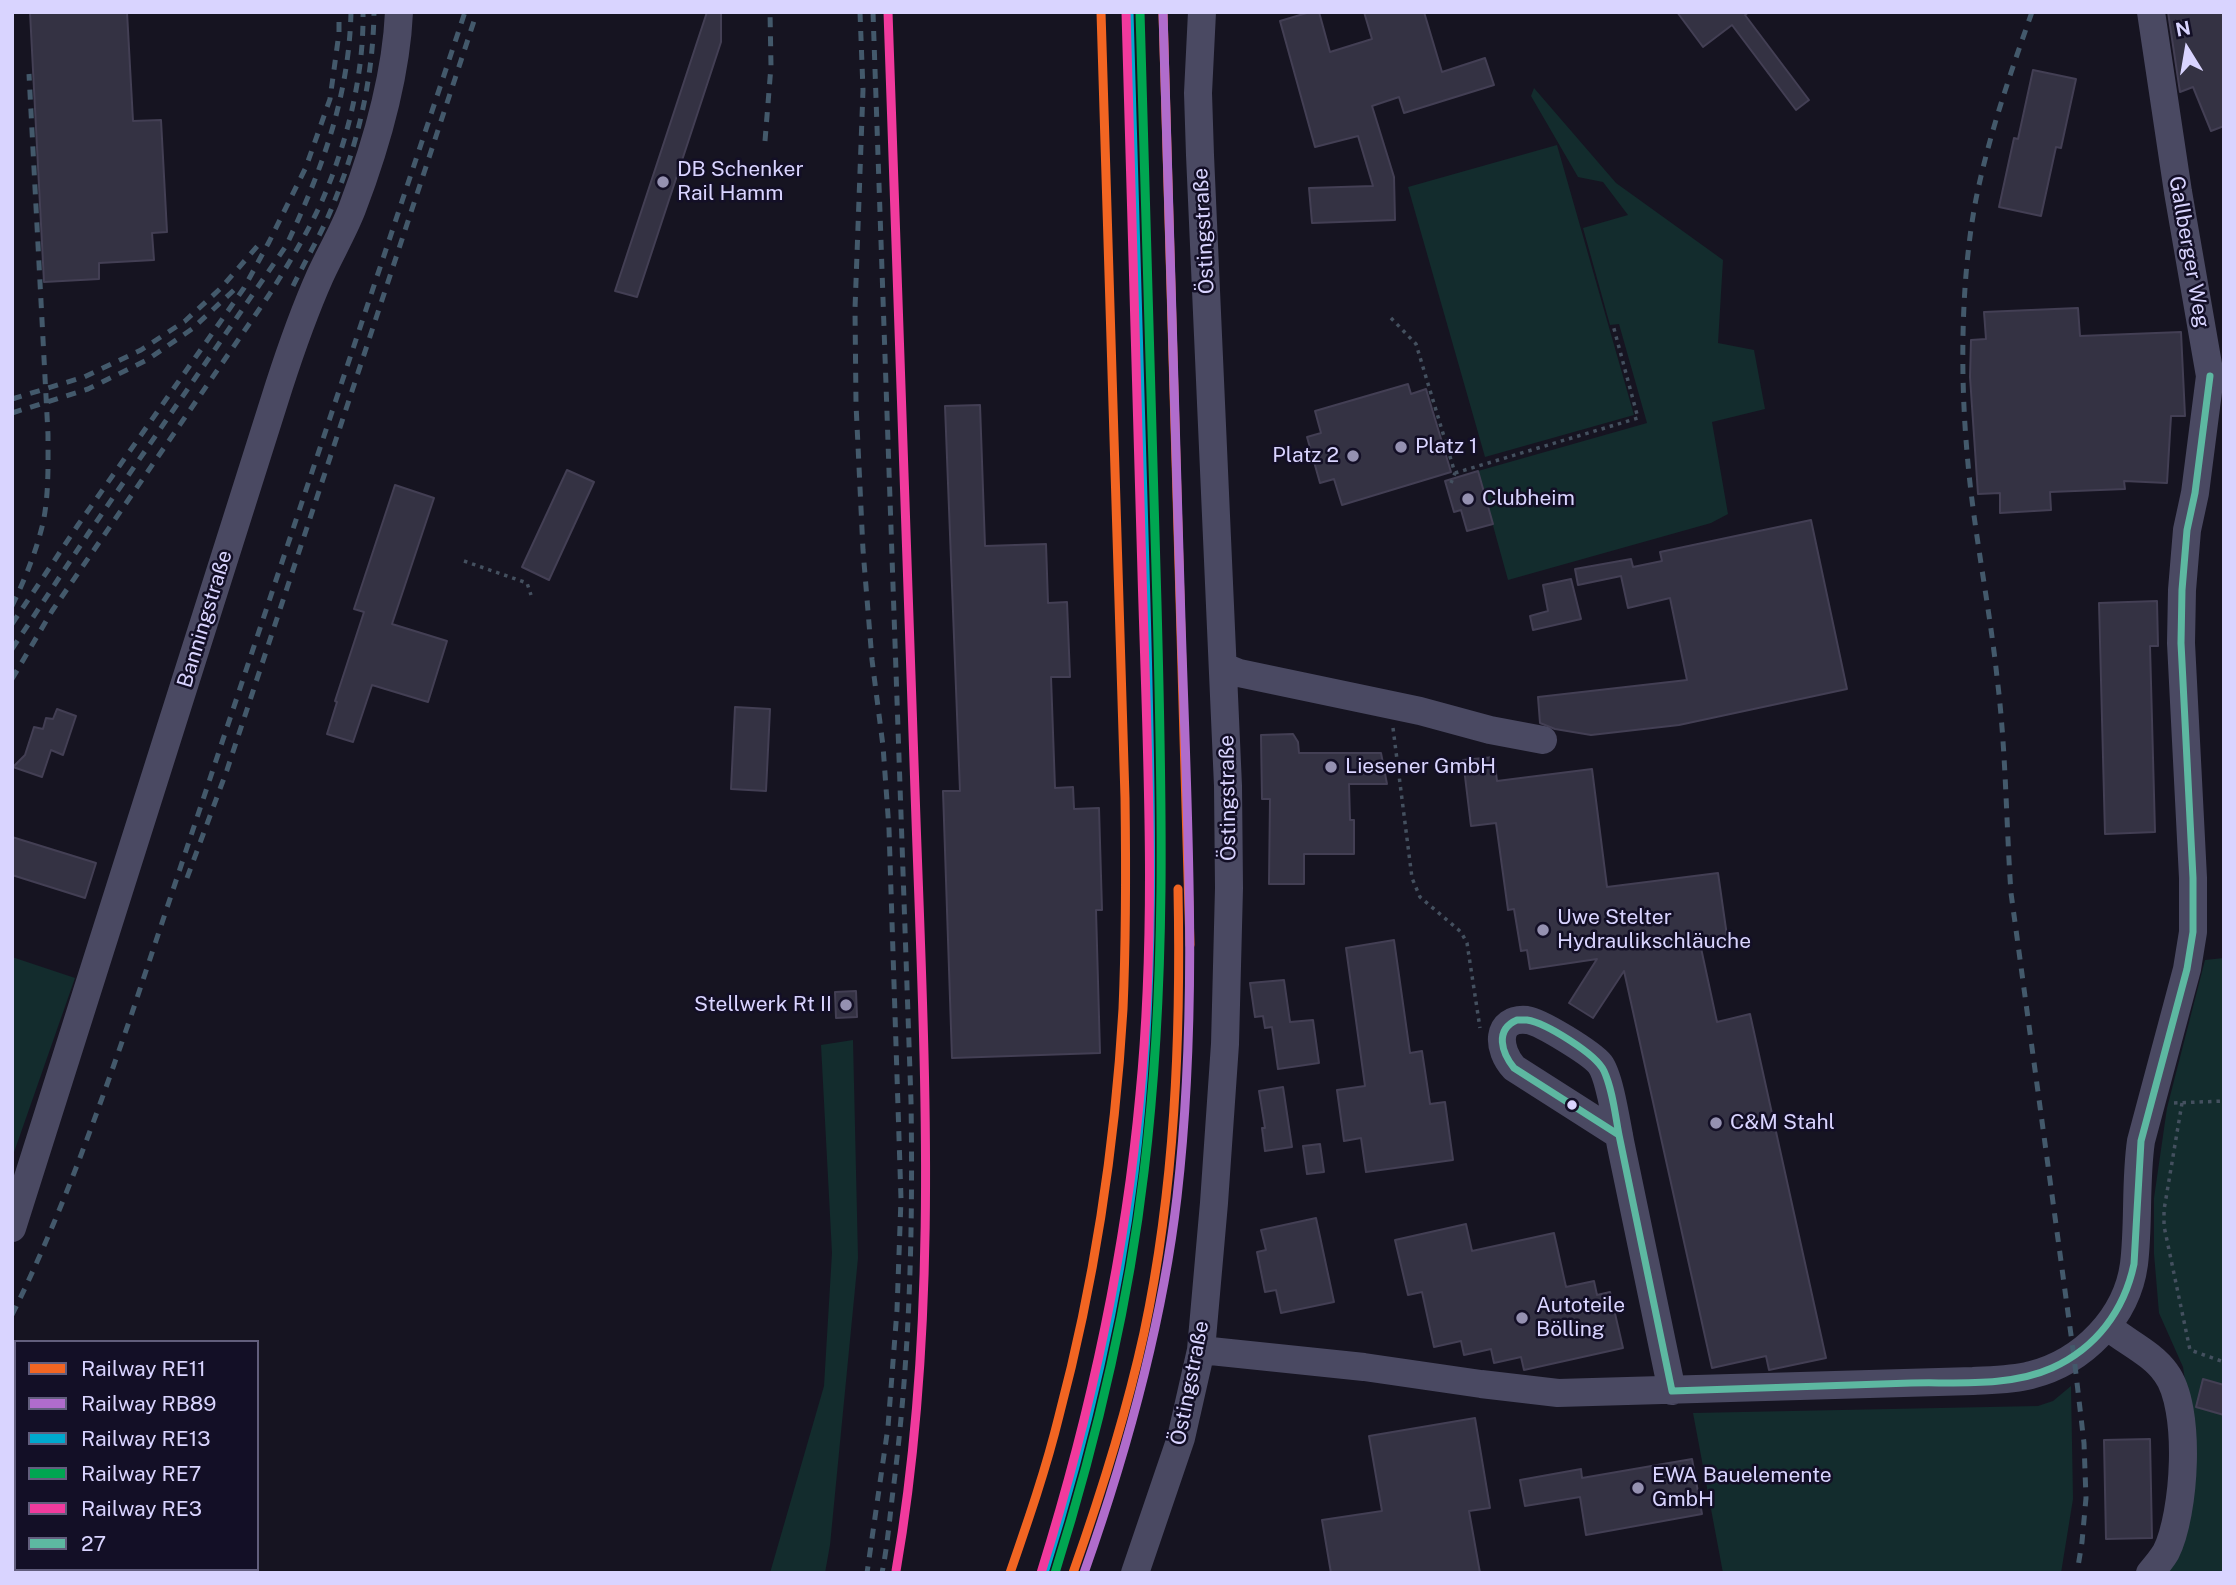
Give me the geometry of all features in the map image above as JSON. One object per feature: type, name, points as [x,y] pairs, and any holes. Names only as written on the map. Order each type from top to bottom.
[{"type":"street","name":"Banningstraße","points":[[12,1228],[282,375],[315,288],[351,210],[375,139],[390,83],[400,12]]},
{"type":"street","name":"Östingstraße","points":[[1135,1573],[1181,1438],[1201,1350],[1225,1044],[1230,863],[1224,667],[1200,155],[1198,93],[1202,12]]},
{"type":"street","name":"Gallberger Weg","points":[[1201,1350],[1364,1367],[1558,1393],[1671,1391],[2020,1378],[2052,1368],[2074,1357],[2107,1326],[2122,1301],[2133,1267],[2137,1169],[2141,1141],[2187,969],[2194,921],[2181,630],[2185,549],[2217,375],[2178,192],[2151,12]]},
{"type":"street","points":[[1224,667],[1239,673],[1542,740]]},
{"type":"street","points":[[1619,1135],[1514,1068],[1503,1055],[1500,1041],[1507,1026],[1514,1021],[1527,1020],[1541,1025],[1594,1058],[1603,1069],[1619,1135],[1671,1391]]},
{"type":"street","points":[[2107,1326],[2155,1360],[2167,1374],[2177,1399],[2182,1442],[2181,1498],[2166,1552],[2150,1573]]},
{"type":"path","points":[[1391,318],[1416,344],[1455,473],[1451,483]]},
{"type":"path","points":[[1455,473],[1639,418],[1613,326]]},
{"type":"path","points":[[464,561],[527,583],[531,595]]},
{"type":"path","points":[[2152,1096],[2182,1104],[2224,1101]]},
{"type":"path","points":[[2182,1104],[2164,1210],[2165,1226],[2190,1350],[2224,1362]]},
{"type":"green space","points":[[1534,88],[1616,183],[1723,260],[1718,343],[1754,350],[1765,409],[1712,422],[1728,514],[1711,523],[1508,580],[1478,471],[1647,423],[1619,324],[1610,325],[1583,228],[1628,215],[1603,182],[1578,177],[1531,96]]},
{"type":"green space","points":[[1557,145],[1634,415],[1485,457],[1408,187]]},
{"type":"green space","points":[[12,957],[75,978],[12,1158]]},
{"type":"green space","points":[[2224,958],[2224,1573],[2161,1573],[2192,1427],[2183,1367],[2159,1313],[2154,1254],[2154,1198],[2167,1108],[2205,960]]},
{"type":"green space","points":[[853,1040],[858,1258],[830,1545],[825,1573],[770,1573],[824,1386],[832,1253],[821,1045]]},
{"type":"green space","points":[[2071,1386],[2073,1499],[2061,1573],[1723,1573],[1693,1413],[2038,1406],[2053,1401]]},
{"type":"building","points":[[30,12],[127,12],[133,121],[161,120],[167,232],[152,233],[154,260],[99,263],[99,279],[44,282]]},
{"type":"building","name":"DB Schenker Rail Hamm","points":[[707,12],[721,12],[721,42],[637,297],[615,291]]},
{"type":"building","points":[[1319,12],[1330,52],[1372,39],[1364,12],[1424,12],[1442,72],[1485,58],[1494,85],[1404,113],[1399,97],[1372,106],[1394,177],[1395,220],[1312,223],[1309,188],[1373,186],[1358,136],[1315,147],[1280,21]]},
{"type":"building","points":[[1677,12],[1749,12],[1745,15],[1809,100],[1796,110],[1732,25],[1703,47]]},
{"type":"building","points":[[2168,12],[2224,12],[2224,126],[2211,131],[2193,87],[2180,92]]},
{"type":"building","points":[[2033,70],[2076,79],[2061,148],[2056,147],[2041,216],[1999,207]]},
{"type":"building","points":[[2078,308],[2080,336],[2181,332],[2185,416],[2171,416],[2167,483],[2124,481],[2125,489],[2050,492],[2051,510],[2000,513],[2000,493],[1978,494],[1970,377],[1971,340],[1986,339],[1984,312]]},
{"type":"building","points":[[1408,384],[1411,394],[1426,389],[1451,472],[1342,505],[1334,479],[1320,483],[1307,437],[1321,433],[1315,411]]},
{"type":"building","points":[[980,405],[985,546],[1046,544],[1048,603],[1067,602],[1070,677],[1051,677],[1055,788],[1073,787],[1074,809],[1099,808],[1102,910],[1096,910],[1100,1053],[952,1058],[943,791],[960,791],[945,406]]},
{"type":"building","points":[[567,470],[594,482],[549,580],[522,567]]},
{"type":"building","name":"Clubheim","points":[[1478,471],[1493,524],[1467,531],[1461,510],[1454,512],[1445,481]]},
{"type":"building","points":[[395,485],[434,498],[392,624],[447,641],[428,702],[372,685],[353,742],[327,734],[364,612],[354,609]]},
{"type":"building","points":[[1811,520],[1847,689],[1679,725],[1591,735],[1555,729],[1540,723],[1538,697],[1687,680],[1670,598],[1628,608],[1621,576],[1578,585],[1575,569],[1631,559],[1633,567],[1662,561],[1660,552]]},
{"type":"building","points":[[1571,579],[1581,619],[1533,630],[1530,616],[1548,611],[1543,585]]},
{"type":"building","points":[[2157,601],[2158,646],[2150,646],[2155,832],[2105,834],[2099,603]]},
{"type":"building","points":[[735,707],[770,709],[766,791],[731,789]]},
{"type":"building","points":[[57,709],[76,716],[63,755],[51,750],[42,777],[13,767],[25,755],[34,727],[43,729],[46,718],[53,719]]},
{"type":"building","points":[[1293,734],[1298,742],[1299,753],[1381,753],[1387,784],[1349,784],[1350,820],[1354,820],[1354,854],[1304,854],[1304,884],[1269,884],[1270,799],[1262,799],[1261,735]]},
{"type":"building","points":[[1494,757],[1497,781],[1592,769],[1607,887],[1718,873],[1728,943],[1701,948],[1717,1022],[1750,1014],[1826,1358],[1769,1370],[1766,1356],[1712,1368],[1624,971],[1593,1018],[1569,1003],[1597,959],[1530,969],[1527,950],[1521,951],[1514,909],[1508,910],[1496,823],[1471,826],[1463,760]]},
{"type":"building","points":[[12,837],[96,863],[85,898],[12,875]]},
{"type":"building","points":[[1394,940],[1410,1053],[1422,1051],[1430,1104],[1445,1102],[1453,1160],[1366,1172],[1361,1138],[1344,1141],[1337,1090],[1365,1086],[1346,948]]},
{"type":"building","points":[[1284,980],[1290,1022],[1313,1020],[1319,1063],[1278,1069],[1272,1027],[1265,1028],[1263,1016],[1255,1017],[1250,983]]},
{"type":"building","name":"Stellwerk Rt II","points":[[856,991],[857,1017],[836,1018],[835,992]]},
{"type":"building","points":[[1283,1087],[1292,1147],[1265,1151],[1262,1128],[1265,1128],[1259,1091]]},
{"type":"building","points":[[1320,1144],[1324,1172],[1307,1174],[1303,1146]]},
{"type":"building","points":[[1316,1218],[1334,1302],[1281,1313],[1276,1290],[1265,1292],[1257,1252],[1266,1250],[1261,1230]]},
{"type":"building","name":"Autoteile Bölling","points":[[1466,1224],[1472,1251],[1554,1233],[1566,1287],[1594,1281],[1597,1295],[1610,1292],[1623,1348],[1524,1370],[1521,1357],[1494,1363],[1491,1349],[1464,1355],[1461,1341],[1434,1347],[1422,1292],[1408,1295],[1395,1240]]},
{"type":"building","points":[[2203,1379],[2224,1385],[2224,1415],[2196,1407]]},
{"type":"building","points":[[1475,1418],[1490,1508],[1469,1511],[1480,1573],[1331,1573],[1322,1520],[1382,1511],[1369,1436]]},
{"type":"building","points":[[2150,1439],[2152,1538],[2106,1539],[2104,1440]]},
{"type":"building","name":"EWA Bauelemente GmbH","points":[[1692,1459],[1702,1514],[1586,1535],[1580,1497],[1525,1506],[1520,1480],[1581,1469],[1582,1478]]},
{"type":"railway","points":[[12,624],[244,288],[269,242],[306,167],[330,99],[339,33],[339,12]]},
{"type":"railway","points":[[12,649],[286,246],[311,189],[331,132],[345,74],[351,12]]},
{"type":"railway","points":[[12,679],[52,611],[269,295],[310,225],[331,179],[352,108],[361,60],[363,12]]},
{"type":"railway","points":[[293,286],[329,215],[350,158],[363,110],[371,62],[374,12]]},
{"type":"railway","points":[[12,1315],[62,1204],[131,1016],[465,12]]},
{"type":"railway","points":[[187,878],[227,770],[477,12]]},
{"type":"railway","points":[[765,141],[771,66],[770,12]]},
{"type":"railway","points":[[860,12],[863,90],[855,309],[856,404],[863,550],[889,829],[901,1199],[897,1310],[888,1427],[867,1573]]},
{"type":"railway","points":[[873,12],[912,1149],[911,1245],[904,1387],[882,1573]]},
{"type":"railway","points":[[2032,12],[1994,128],[1976,199],[1967,260],[1963,390],[1970,480],[2000,704],[2011,893],[2084,1443],[2086,1498],[2077,1573]]},
{"type":"railway","points":[[12,606],[40,534],[48,478],[29,74]]},
{"type":"railway","points":[[12,399],[84,377],[141,350],[185,321],[221,288],[261,242]]},
{"type":"railway","points":[[12,413],[88,389],[147,360],[192,329],[234,290]]},
{"type":"rail line","name":"RE3","points":[[888,12],[923,1008],[926,1196],[919,1384],[910,1478],[896,1571]]},
{"type":"rail line","name":"RE11","points":[[1010,1573],[1048,1456],[1083,1316],[1115,1112],[1123,1009],[1125,798],[1101,12]]},
{"type":"rail line","name":"RE3","points":[[1041,1573],[1090,1396],[1115,1276],[1133,1155],[1145,1029],[1149,899],[1148,769],[1126,12]]},
{"type":"rail line","name":"RE13","points":[[1044,1573],[1086,1425],[1119,1274],[1134,1173],[1146,1031],[1150,889],[1149,746],[1129,12]]},
{"type":"rail line","name":"RE7","points":[[1055,1573],[1097,1425],[1129,1274],[1151,1101],[1160,959],[1160,746],[1140,12]]},
{"type":"rail line","name":"RE11","points":[[1163,12],[1190,945]]},
{"type":"rail line","name":"RB89","points":[[1084,1573],[1115,1481],[1141,1388],[1162,1293],[1177,1197],[1188,1053],[1190,909],[1163,12]]},
{"type":"rail line","name":"RE11","points":[[1073,1573],[1103,1484],[1137,1364],[1163,1223],[1177,1056],[1178,889]]},
{"type":"transit line","name":"27","points":[[1672,1391],[1983,1382],[2019,1378],[2052,1368],[2082,1350],[2106,1326],[2123,1297],[2134,1264],[2141,1141],[2187,969],[2193,932],[2193,878],[2181,643],[2182,590],[2187,530],[2195,493],[2210,376]]},
{"type":"transit line","name":"27","points":[[1517,1020],[1535,1022],[1558,1033],[1599,1064],[1610,1086],[1619,1135],[1514,1068],[1506,1056],[1502,1042],[1505,1030],[1517,1020]]},
{"type":"transit line","name":"27","points":[[1619,1135],[1672,1391]]},
{"type":"place","name":"DB Schenker Rail Hamm","points":[[663,182]]},
{"type":"place","name":"Platz 1","points":[[1401,447]]},
{"type":"place","name":"Platz 2","points":[[1353,456]]},
{"type":"place","name":"Clubheim","points":[[1468,499]]},
{"type":"place","name":"Liesener GmbH","points":[[1331,767]]},
{"type":"place","name":"Uwe Stelter Hydraulikschläuche","points":[[1543,930]]},
{"type":"place","name":"Stellwerk Rt II","points":[[846,1005]]},
{"type":"place","name":"C&M Stahl","points":[[1716,1123]]},
{"type":"place","name":"Autoteile Bölling","points":[[1522,1318]]},
{"type":"place","name":"EWA Bauelemente GmbH","points":[[1638,1488]]}]
